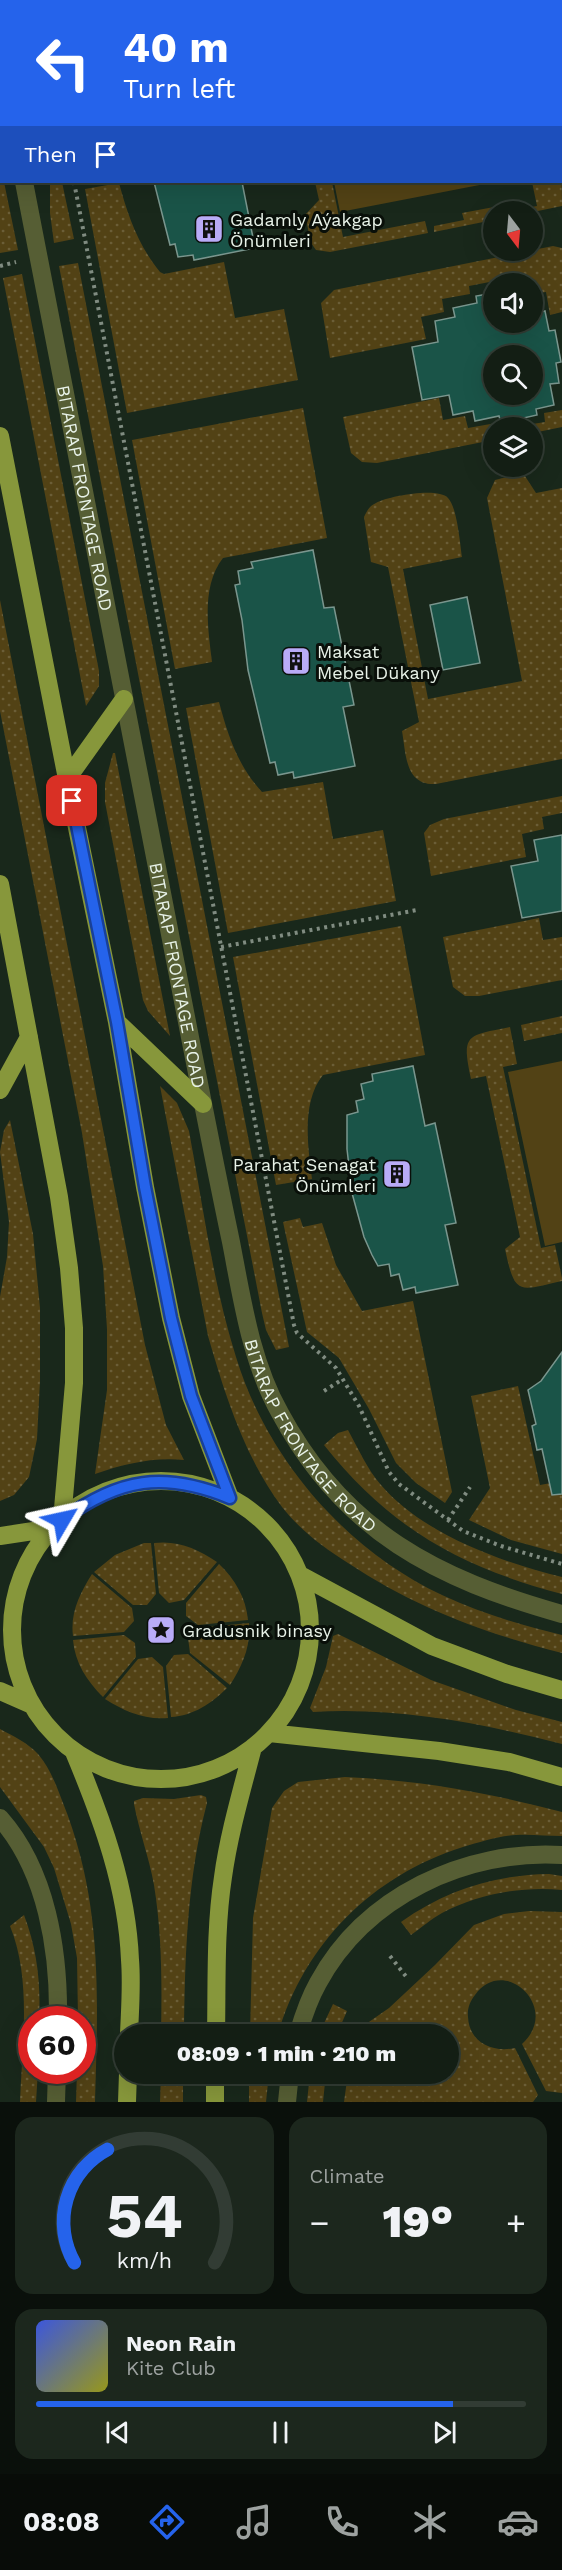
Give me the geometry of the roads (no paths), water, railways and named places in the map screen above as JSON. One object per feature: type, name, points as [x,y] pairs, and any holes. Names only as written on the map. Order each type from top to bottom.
[{"type":"main road","points":[[0,435],[117,1022],[147,1199],[171,1318],[191,1396],[230,1498]]},
{"type":"main road","points":[[67,779],[124,699]]},
{"type":"main road","points":[[0,884],[59,1197],[69,1268],[74,1328],[74,1383],[58,1524]]},
{"type":"main road","points":[[117,1022],[203,1104]]},
{"type":"main road","points":[[0,1090],[29,1037]]},
{"type":"main road","points":[[147,1482],[190,1484],[230,1498],[256,1516],[279,1538],[300,1575],[310,1617],[308,1659],[294,1699],[269,1733],[253,1747],[235,1759],[196,1775],[154,1779],[112,1771],[74,1752],[58,1738],[32,1705],[16,1666],[12,1623],[18,1592],[29,1563],[58,1524],[87,1502],[106,1492],[147,1482]]},
{"type":"main road","points":[[0,1536],[58,1524]]},
{"type":"main road","points":[[300,1575],[432,1646],[507,1674],[562,1689]]},
{"type":"main road","points":[[0,1691],[32,1705]]},
{"type":"main road","points":[[269,1733],[439,1751],[509,1762],[562,1777]]},
{"type":"main road","points":[[216,2024],[218,1920],[223,1877],[233,1822],[253,1747]]},
{"type":"main road","points":[[74,1752],[93,1796],[118,1876],[130,1960],[129,2024]]},
{"type":"main road","points":[[127,2102],[128,2084]]},
{"type":"main road","points":[[215,2084],[215,2102]]},
{"type":"street","name":"BITARAP FRONTAGE ROAD","points":[[24,183],[203,1104],[244,1309],[261,1371],[279,1412],[301,1447],[326,1480],[360,1518],[394,1544],[484,1589],[562,1614]]},
{"type":"street","points":[[0,1818],[25,1855],[46,1913],[57,1971],[58,2006]]},
{"type":"street","points":[[302,2024],[318,1983],[335,1956],[374,1915],[398,1898],[428,1881],[466,1865],[519,1854],[562,1855]]},
{"type":"street","points":[[56,2102],[57,2084]]},
{"type":"street","points":[[287,2102],[289,2084]]},
{"type":"place","name":"Gadamly Aýakgap Önümleri","points":[[209,229]]},
{"type":"place","name":"Maksat Mebel Dükany","points":[[296,661]]},
{"type":"place","name":"Parahat Senagat Önümleri","points":[[397,1174]]},
{"type":"place","name":"Gradusnik binasy","points":[[161,1630]]}]
